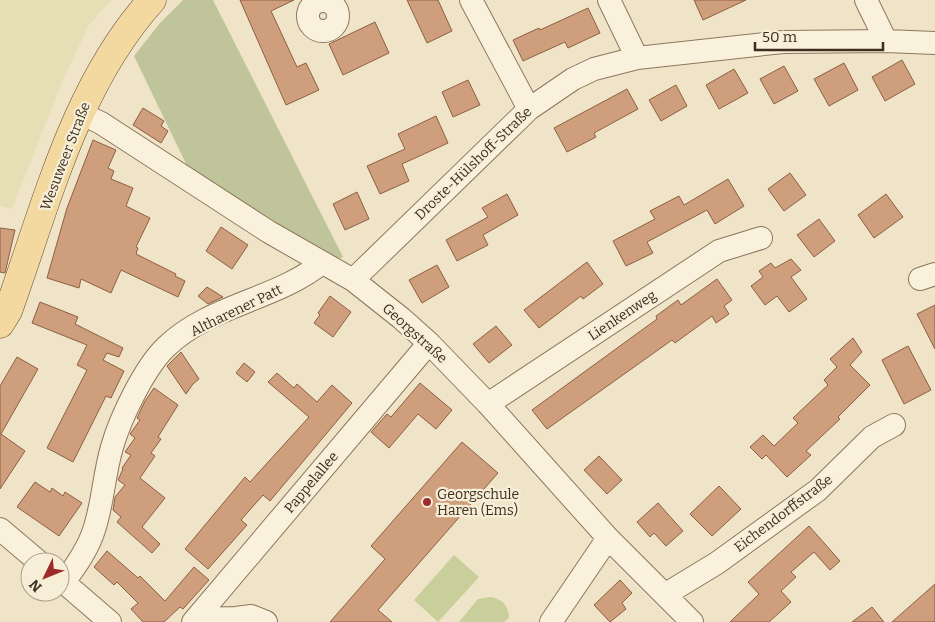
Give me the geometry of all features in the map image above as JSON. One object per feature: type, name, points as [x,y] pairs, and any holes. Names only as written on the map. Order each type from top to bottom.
[{"type":"main road","name":"Wesuweer Straße","points":[[0,324],[8,311],[80,113],[116,46],[152,0]]},
{"type":"street","points":[[471,0],[529,109]]},
{"type":"street","points":[[609,0],[637,58]]},
{"type":"street","points":[[866,0],[886,41]]},
{"type":"street","name":"Droste-Hülshoff-Straße","points":[[353,280],[529,109],[587,72],[637,58],[783,42],[886,41],[935,43]]},
{"type":"street","name":"Georgstraße","points":[[80,113],[101,123],[269,232],[353,280],[429,342],[488,404],[608,538],[692,622]]},
{"type":"street","name":"Lienkenweg","points":[[488,404],[719,251],[761,238]]},
{"type":"street","name":"Altharener Patt","points":[[70,572],[79,562],[94,530],[112,446],[139,383],[166,348],[198,324],[304,278],[322,263]]},
{"type":"street","name":"Pappelallee","points":[[194,620],[429,342]]},
{"type":"street","name":"Eichendorffstraße","points":[[666,594],[717,563],[818,490],[872,437],[894,425]]},
{"type":"street","points":[[0,530],[27,552]]},
{"type":"street","points":[[551,622],[608,538]]},
{"type":"street","points":[[70,588],[110,622]]},
{"type":"street","points":[[194,620],[251,616],[266,622]]},
{"type":"shaded area","points":[[0,0],[111,0],[89,25],[61,84],[12,209],[0,206]]},
{"type":"green space","points":[[183,0],[213,0],[343,257],[338,259],[190,172],[134,56],[160,23]]},
{"type":"green space","points":[[454,555],[479,577],[438,622],[414,600]]},
{"type":"green space","points":[[491,597],[502,601],[506,607],[509,618],[504,622],[459,622],[478,599]]},
{"type":"building","points":[[240,0],[294,0],[271,11],[297,67],[306,63],[319,90],[286,105]]},
{"type":"building","points":[[407,0],[438,0],[452,31],[427,43]]},
{"type":"building","points":[[694,0],[746,0],[703,20]]},
{"type":"building","points":[[588,8],[600,33],[568,48],[565,42],[523,61],[513,40]]},
{"type":"building","points":[[375,22],[389,53],[343,75],[329,44]]},
{"type":"building","points":[[902,60],[915,84],[885,101],[872,77]]},
{"type":"building","points":[[844,63],[858,90],[829,106],[814,79]]},
{"type":"building","points":[[784,66],[798,91],[774,104],[760,79]]},
{"type":"building","points":[[734,69],[748,93],[719,109],[706,85]]},
{"type":"building","points":[[468,80],[480,105],[453,117],[442,92]]},
{"type":"building","points":[[676,85],[687,106],[661,121],[649,100]]},
{"type":"building","points":[[627,89],[638,109],[594,133],[596,137],[567,152],[554,128]]},
{"type":"building","points":[[143,108],[164,121],[161,126],[168,131],[161,143],[133,125]]},
{"type":"building","points":[[436,116],[448,143],[402,164],[409,181],[380,194],[367,166],[405,149],[398,134]]},
{"type":"building","points":[[93,140],[116,150],[108,168],[114,171],[111,179],[133,188],[126,206],[150,218],[136,247],[138,248],[136,254],[176,274],[175,276],[185,281],[178,297],[121,270],[111,293],[81,279],[79,288],[47,278],[67,208]]},
{"type":"building","points":[[790,173],[806,195],[784,211],[768,189]]},
{"type":"building","points":[[728,179],[744,206],[715,224],[707,210],[647,242],[653,253],[626,266],[613,241],[655,219],[650,211],[679,196],[684,205]]},
{"type":"building","points":[[357,192],[369,219],[345,230],[333,204]]},
{"type":"building","points":[[507,194],[518,215],[483,235],[488,245],[457,261],[446,240],[488,217],[482,208]]},
{"type":"building","points":[[886,194],[903,217],[874,238],[858,215]]},
{"type":"building","points":[[819,219],[835,241],[814,257],[797,235]]},
{"type":"building","points":[[221,227],[248,245],[232,269],[206,251]]},
{"type":"building","points":[[0,228],[15,230],[5,273],[0,272]]},
{"type":"building","points":[[791,259],[801,270],[791,277],[807,299],[789,312],[777,296],[765,305],[751,286],[763,277],[759,271],[771,263],[775,268]]},
{"type":"building","points":[[587,262],[603,284],[583,299],[581,296],[539,328],[524,310]]},
{"type":"building","points":[[437,265],[449,287],[422,303],[409,280]]},
{"type":"building","points":[[717,279],[732,300],[724,306],[729,314],[716,323],[712,316],[675,343],[672,340],[547,429],[532,410],[657,319],[656,316],[678,300],[681,305]]},
{"type":"building","points":[[207,287],[223,297],[208,304],[198,296]]},
{"type":"building","points":[[330,296],[351,312],[333,337],[314,323],[320,315],[318,313]]},
{"type":"building","points":[[40,302],[78,317],[75,324],[123,348],[119,357],[107,353],[103,360],[124,371],[111,398],[106,396],[73,462],[47,448],[87,370],[77,365],[87,345],[32,323]]},
{"type":"building","points":[[935,305],[935,349],[917,314]]},
{"type":"building","points":[[496,326],[512,345],[489,363],[473,344]]},
{"type":"building","points":[[853,338],[862,352],[850,365],[870,385],[838,417],[840,419],[806,451],[811,455],[787,477],[766,455],[762,459],[750,447],[763,435],[774,446],[798,423],[793,418],[828,385],[824,380],[837,367],[830,359]]},
{"type":"building","points":[[908,346],[931,390],[904,404],[882,360]]},
{"type":"building","points":[[181,352],[199,379],[186,394],[167,366]]},
{"type":"building","points":[[17,357],[38,369],[1,434],[25,451],[0,489],[0,386]]},
{"type":"building","points":[[244,363],[255,372],[247,382],[236,373]]},
{"type":"building","points":[[277,373],[294,388],[297,384],[317,402],[332,385],[352,403],[270,501],[263,495],[241,520],[247,525],[208,569],[185,549],[245,477],[250,482],[309,417],[268,382]]},
{"type":"building","points":[[420,383],[452,410],[436,429],[418,414],[389,448],[371,432],[387,414],[391,417]]},
{"type":"building","points":[[154,388],[178,405],[158,437],[161,439],[151,453],[155,456],[140,478],[165,498],[142,527],[160,544],[152,553],[117,522],[121,517],[113,510],[115,497],[125,485],[118,480],[122,468],[131,455],[125,452],[135,438],[130,434],[140,420],[137,418]]},
{"type":"building","points":[[462,442],[498,473],[378,610],[392,622],[330,622],[385,559],[371,546]]},
{"type":"building","points":[[599,456],[622,480],[607,494],[584,470]]},
{"type":"building","points":[[35,482],[50,492],[52,488],[63,496],[65,492],[82,503],[59,536],[17,507]]},
{"type":"building","points":[[719,486],[741,509],[712,536],[690,514]]},
{"type":"building","points":[[658,503],[683,531],[666,546],[654,533],[650,537],[637,522]]},
{"type":"building","points":[[809,526],[840,561],[830,570],[814,552],[791,572],[796,577],[781,591],[791,602],[769,622],[730,622],[759,594],[748,582]]},
{"type":"building","points":[[107,551],[138,578],[140,576],[165,601],[194,567],[209,580],[183,609],[180,607],[164,622],[143,622],[131,609],[138,603],[117,582],[114,585],[94,567]]},
{"type":"building","points":[[620,580],[632,593],[622,603],[626,609],[610,622],[594,605]]},
{"type":"building","points":[[935,584],[935,622],[892,622]]},
{"type":"building","points":[[872,607],[884,622],[852,622]]},
{"type":"place","name":"Georgschule Haren (Ems)","points":[[427,502]]}]
